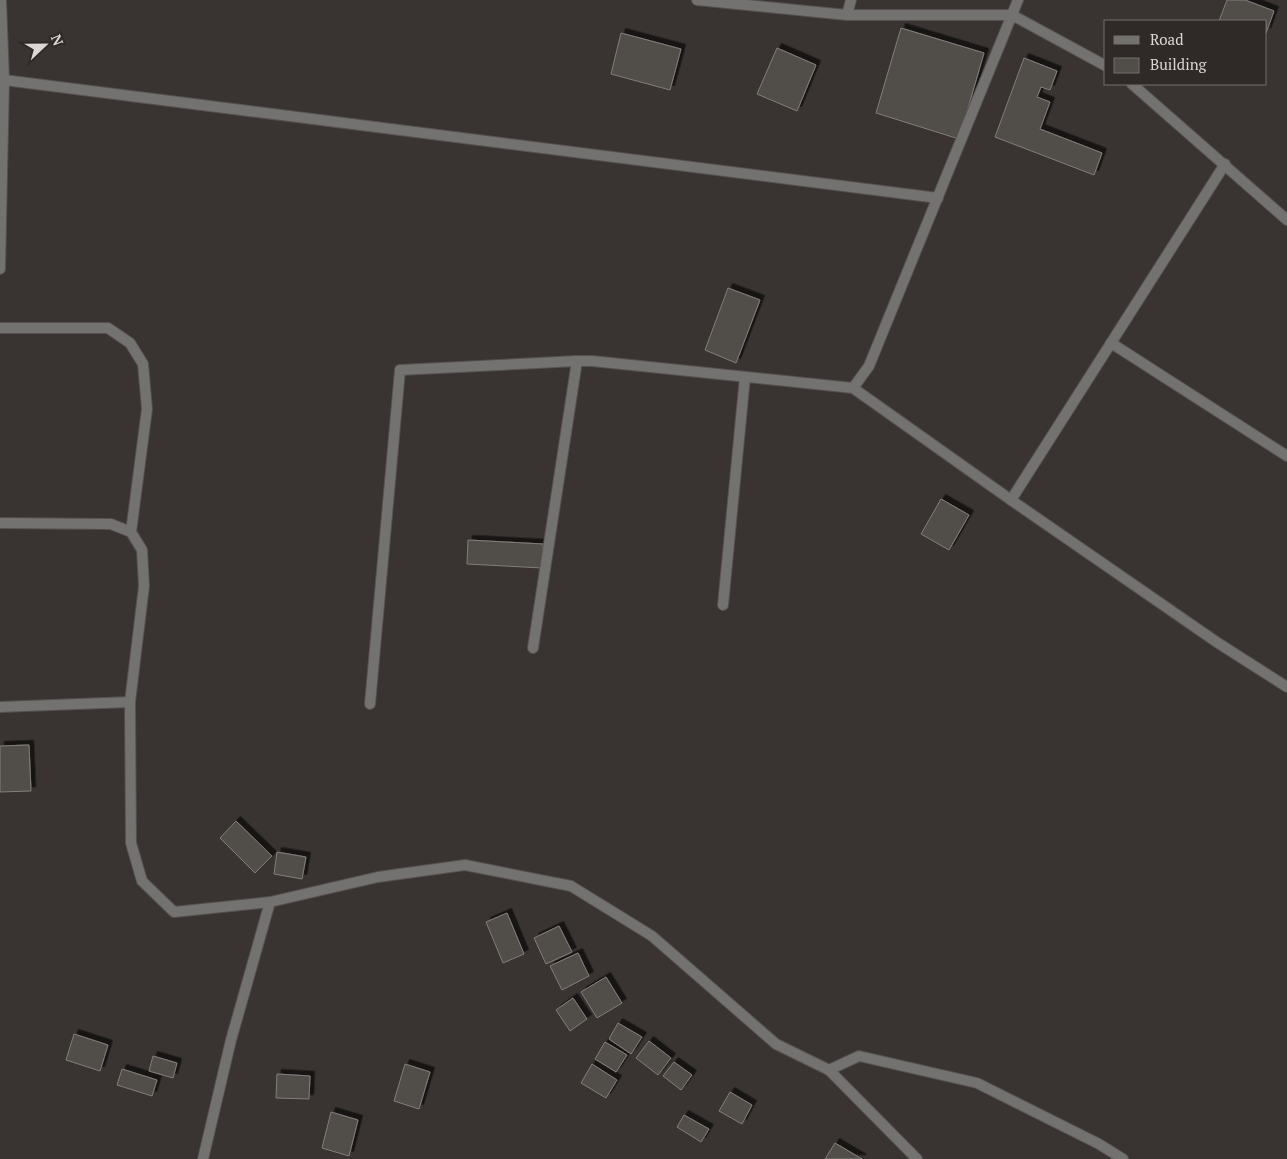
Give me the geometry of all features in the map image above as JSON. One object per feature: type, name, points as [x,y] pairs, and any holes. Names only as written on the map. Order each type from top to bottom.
[{"type":"street","points":[[0,268],[4,80],[1,0]]},
{"type":"street","points":[[696,0],[847,15],[1012,15],[1104,65]]},
{"type":"street","points":[[847,15],[851,0]]},
{"type":"street","points":[[853,388],[869,366],[1018,0]]},
{"type":"street","points":[[4,80],[938,198]]},
{"type":"street","points":[[1133,85],[1287,220]]},
{"type":"street","points":[[1011,500],[1225,164]]},
{"type":"street","points":[[0,328],[108,328],[130,343],[143,364],[147,408],[131,532]]},
{"type":"street","points":[[1111,342],[1287,456]]},
{"type":"street","points":[[370,704],[400,370],[577,361],[853,388],[1218,643],[1287,686]]},
{"type":"street","points":[[533,648],[577,361]]},
{"type":"street","points":[[724,606],[745,376]]},
{"type":"street","points":[[0,523],[111,524],[131,532],[142,550],[144,586],[130,702],[131,843],[142,881],[174,912],[270,902],[378,877],[465,865],[571,886],[652,936],[776,1044],[829,1070],[917,1159]]},
{"type":"street","points":[[0,707],[130,702]]},
{"type":"street","points":[[203,1159],[232,1040],[270,902]]},
{"type":"street","points":[[829,1070],[859,1056],[977,1082],[1100,1144],[1123,1159]]},
{"type":"building","points":[[1227,0],[1245,0],[1274,11],[1267,30],[1267,20],[1219,20]]},
{"type":"building","points":[[901,28],[984,53],[959,139],[876,113]]},
{"type":"building","points":[[621,33],[681,49],[670,90],[611,74]]},
{"type":"building","points":[[777,48],[816,65],[797,111],[757,94]]},
{"type":"building","points":[[1024,58],[1057,71],[1050,90],[1041,87],[1037,97],[1050,102],[1040,129],[1102,153],[1094,175],[995,137]]},
{"type":"building","points":[[728,288],[760,300],[736,363],[705,350]]},
{"type":"building","points":[[941,499],[969,515],[949,550],[921,534]]},
{"type":"building","points":[[468,540],[543,544],[542,568],[467,564]]},
{"type":"building","points":[[29,745],[31,791],[0,792],[0,746]]},
{"type":"building","points":[[236,821],[272,856],[255,873],[220,838]]},
{"type":"building","points":[[277,852],[306,857],[302,879],[274,874]]},
{"type":"building","points":[[507,913],[524,954],[503,963],[486,922]]},
{"type":"building","points":[[559,926],[572,952],[546,964],[534,938]]},
{"type":"building","points":[[578,953],[589,976],[562,990],[550,966]]},
{"type":"building","points":[[606,977],[622,1003],[597,1018],[581,992]]},
{"type":"building","points":[[573,998],[587,1019],[570,1031],[556,1010]]},
{"type":"building","points":[[618,1023],[642,1037],[631,1054],[609,1039]]},
{"type":"building","points":[[74,1034],[108,1045],[100,1071],[66,1060]]},
{"type":"building","points":[[649,1041],[671,1058],[658,1075],[636,1058]]},
{"type":"building","points":[[605,1042],[627,1055],[616,1072],[595,1059]]},
{"type":"building","points":[[153,1056],[177,1063],[173,1078],[149,1071]]},
{"type":"building","points":[[674,1062],[692,1075],[681,1090],[663,1076]]},
{"type":"building","points":[[405,1064],[430,1072],[419,1109],[394,1101]]},
{"type":"building","points":[[592,1064],[617,1080],[606,1098],[581,1083]]},
{"type":"building","points":[[122,1069],[157,1080],[152,1096],[117,1085]]},
{"type":"building","points":[[277,1074],[310,1076],[309,1099],[276,1098]]},
{"type":"building","points":[[730,1092],[752,1105],[742,1124],[719,1111]]},
{"type":"building","points":[[331,1112],[358,1120],[349,1156],[322,1148]]},
{"type":"building","points":[[684,1115],[709,1129],[701,1142],[677,1127]]},
{"type":"building","points":[[835,1143],[862,1159],[825,1159]]}]
